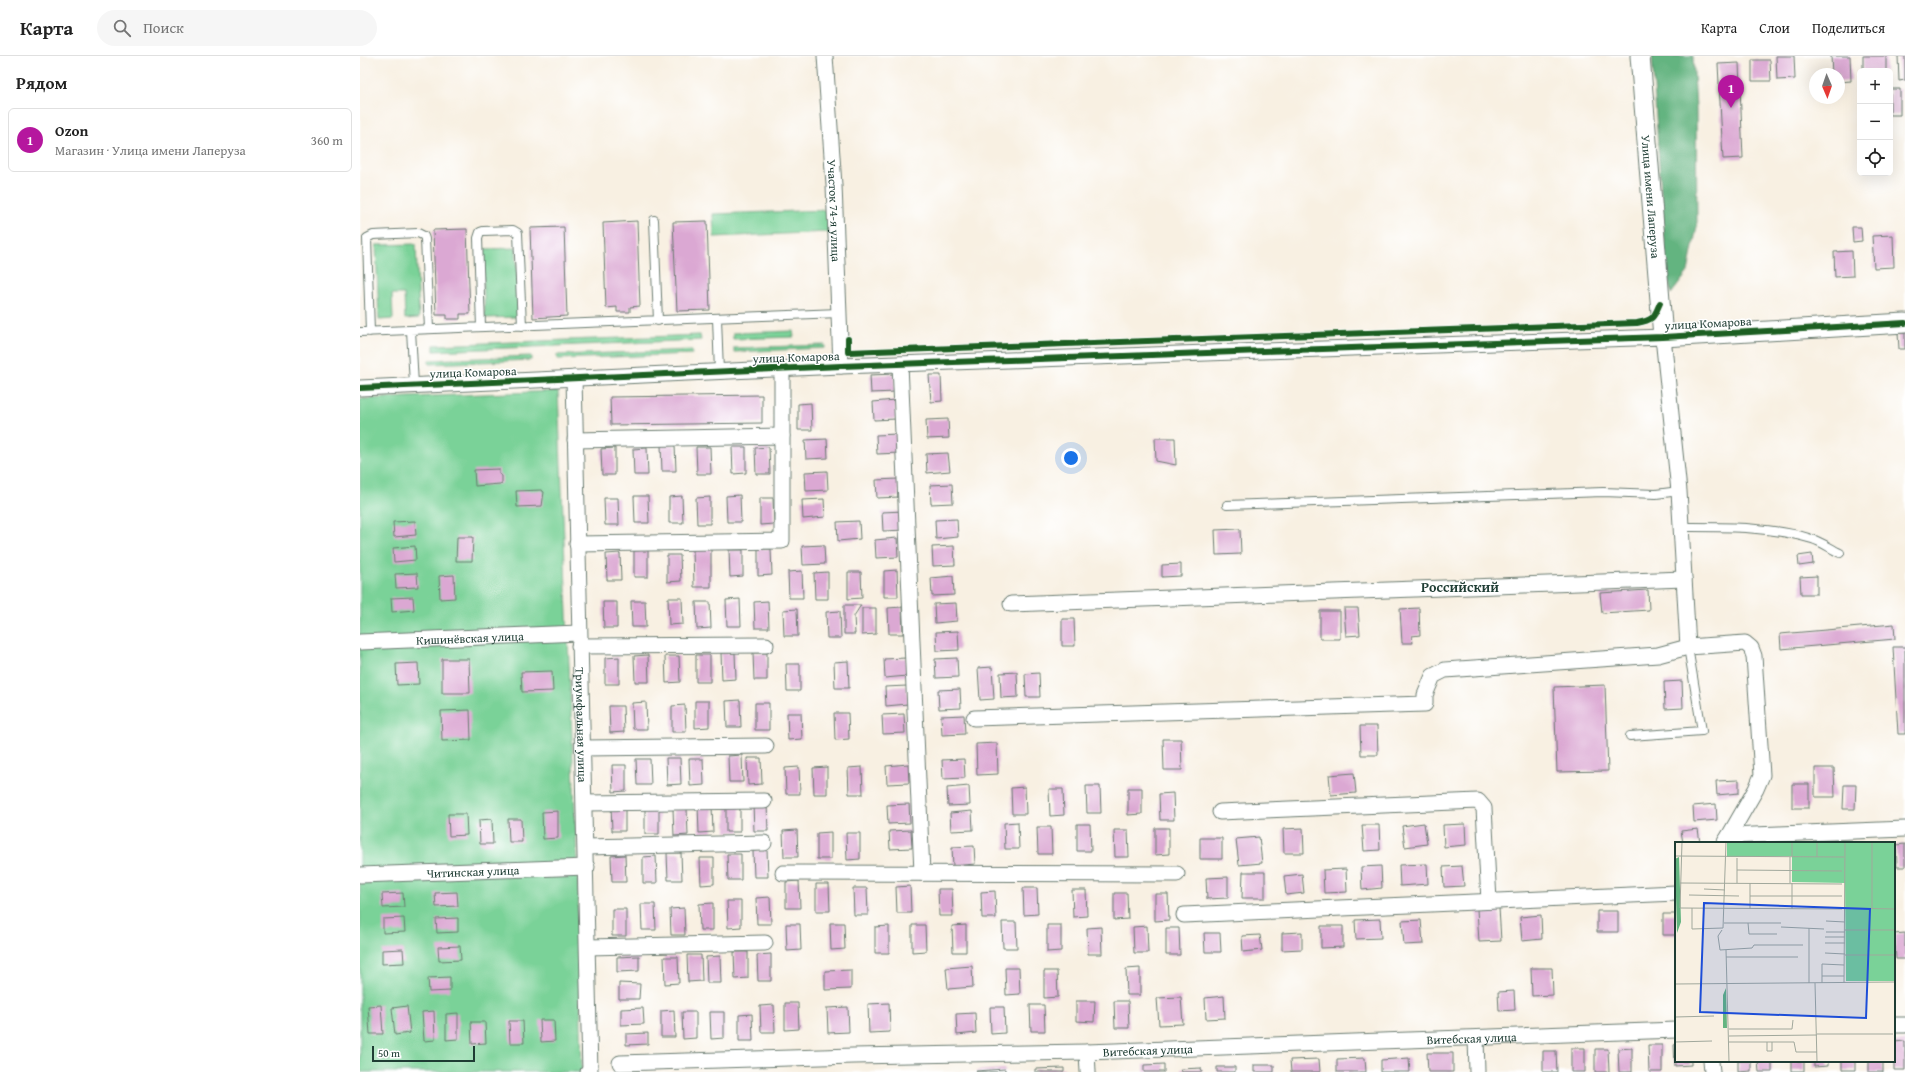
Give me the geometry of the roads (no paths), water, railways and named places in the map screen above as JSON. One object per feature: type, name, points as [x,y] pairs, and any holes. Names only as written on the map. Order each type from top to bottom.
[{"type":"street","name":"Участок 74-я улица","points":[[826,56],[834,185],[841,366]]},
{"type":"street","name":"Улица имени Лаперуза","points":[[1640,56],[1662,336]]},
{"type":"street","name":"улица Комарова","points":[[360,388],[841,366],[1662,336],[1905,323]]},
{"type":"street","points":[[1662,336],[1679,491],[1688,647]]},
{"type":"street","points":[[900,364],[922,872]]},
{"type":"street","points":[[577,544],[782,541],[782,369]]},
{"type":"street","name":"Триумфальная улица","points":[[574,378],[579,639],[587,867],[589,1072]]},
{"type":"street","points":[[575,440],[782,436]]},
{"type":"street","points":[[1011,604],[1684,579]]},
{"type":"street","name":"Кишинёвская улица","points":[[360,642],[579,639],[766,645]]},
{"type":"street","points":[[974,718],[1425,704],[1425,694],[1433,676],[1444,670],[1658,655],[1688,647],[1745,643],[1751,648],[1754,656],[1762,775],[1756,789],[1727,840]]},
{"type":"street","points":[[583,748],[766,746]]},
{"type":"street","points":[[585,803],[764,801]]},
{"type":"street","points":[[1220,812],[1478,801],[1484,808],[1489,901]]},
{"type":"street","points":[[1727,840],[1905,829]]},
{"type":"street","points":[[586,847],[764,843]]},
{"type":"street","name":"Читинская улица","points":[[360,875],[587,867]]},
{"type":"street","points":[[783,873],[922,872],[1177,874]]},
{"type":"street","points":[[1184,915],[1675,893]]},
{"type":"street","points":[[588,947],[765,943]]},
{"type":"street","name":"Витебская улица","points":[[620,1063],[853,1056],[1087,1052],[1675,1030]]},
{"type":"street","points":[[1476,1038],[1477,1072]]},
{"type":"street","points":[[1087,1052],[1088,1072]]},
{"type":"lane","points":[[654,220],[658,320]]},
{"type":"lane","points":[[481,327],[478,235],[480,232],[512,230],[518,233],[522,326]]},
{"type":"lane","points":[[370,332],[367,238],[373,235],[418,233],[424,236],[429,329]]},
{"type":"lane","points":[[360,332],[839,313]]},
{"type":"lane","points":[[717,318],[720,372]]},
{"type":"lane","points":[[412,330],[414,385]]},
{"type":"lane","points":[[1227,505],[1603,492],[1656,494],[1679,491]]},
{"type":"lane","points":[[1680,527],[1728,527],[1776,531],[1814,539],[1840,553]]},
{"type":"lane","points":[[1630,736],[1702,731],[1688,647]]},
{"type":"place","name":"Ozon","points":[[1731,108]]},
{"type":"district","name":"Российский","points":[[1460,587]]}]
